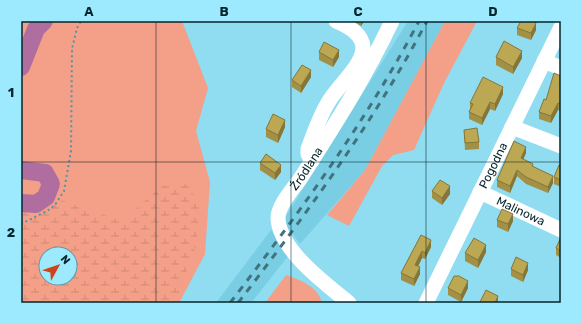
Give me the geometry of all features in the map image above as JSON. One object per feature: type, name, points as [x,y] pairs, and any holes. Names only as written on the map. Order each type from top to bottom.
[{"type":"street","points":[[336,21],[358,34],[368,55]]},
{"type":"street","name":"Źródlana","points":[[349,303],[304,265],[291,250],[279,223],[279,214],[283,203],[312,161],[368,55],[392,21]]},
{"type":"street","name":"Pogodna","points":[[426,303],[561,28]]},
{"type":"street","points":[[544,61],[561,68]]},
{"type":"street","points":[[512,127],[561,146]]},
{"type":"street","name":"Malinowa","points":[[480,192],[561,230]]},
{"type":"path","points":[[21,224],[47,211],[55,205],[64,191],[72,151],[72,48],[77,28],[81,21]]},
{"type":"shaded area","points":[[408,21],[445,21],[365,170],[300,244],[283,221]]},
{"type":"shaded area","points":[[271,230],[289,255],[251,303],[216,303]]},
{"type":"green space","points":[[21,21],[182,21],[208,88],[196,131],[210,182],[205,254],[179,303],[21,303]]},
{"type":"green space","points":[[445,21],[477,21],[444,83],[414,150],[393,155],[382,166],[349,226],[327,215],[365,170]]},
{"type":"green space","points":[[188,184],[199,206],[197,243],[177,298],[173,303],[21,303],[21,205],[58,199],[122,221],[162,186]]},
{"type":"green space","points":[[286,275],[308,284],[317,292],[322,303],[265,303]]},
{"type":"building","points":[[521,21],[533,21],[536,23],[531,33],[517,28]]},
{"type":"building","points":[[504,41],[522,51],[513,67],[496,57]]},
{"type":"building","points":[[324,42],[339,50],[333,60],[319,52]]},
{"type":"building","points":[[302,65],[311,70],[301,86],[292,80]]},
{"type":"building","points":[[554,73],[561,76],[561,104],[558,103],[551,116],[539,112],[544,99],[546,100]]},
{"type":"building","points":[[483,77],[503,87],[495,104],[490,102],[482,118],[469,112],[473,104],[470,103]]},
{"type":"building","points":[[273,114],[285,120],[278,135],[266,129]]},
{"type":"building","points":[[477,128],[479,142],[465,143],[464,130]]},
{"type":"building","points":[[514,141],[526,147],[521,158],[533,164],[532,166],[553,176],[548,187],[526,177],[517,170],[510,186],[497,180]]},
{"type":"building","points":[[266,154],[281,165],[275,173],[260,163]]},
{"type":"building","points":[[559,165],[561,166],[561,180],[554,177]]},
{"type":"building","points":[[440,180],[450,186],[442,198],[432,191]]},
{"type":"building","points":[[502,209],[513,214],[508,224],[497,220]]},
{"type":"building","points":[[421,235],[431,240],[425,253],[422,251],[415,265],[420,267],[414,279],[401,273]]},
{"type":"building","points":[[561,237],[561,251],[556,248]]},
{"type":"building","points":[[474,238],[486,245],[478,260],[465,253]]},
{"type":"building","points":[[516,257],[528,263],[523,275],[511,269]]},
{"type":"building","points":[[454,276],[459,276],[468,281],[461,295],[448,288]]},
{"type":"building","points":[[486,290],[498,296],[495,303],[480,302]]},
{"type":"waterway","points":[[21,67],[36,29],[44,21]]},
{"type":"waterway","points":[[21,170],[45,173],[51,184],[46,197],[36,204],[21,203]]},
{"type":"railway","points":[[230,303],[306,201],[354,131],[377,95],[419,21]]},
{"type":"railway","points":[[238,303],[314,201],[362,131],[385,95],[427,21]]}]
